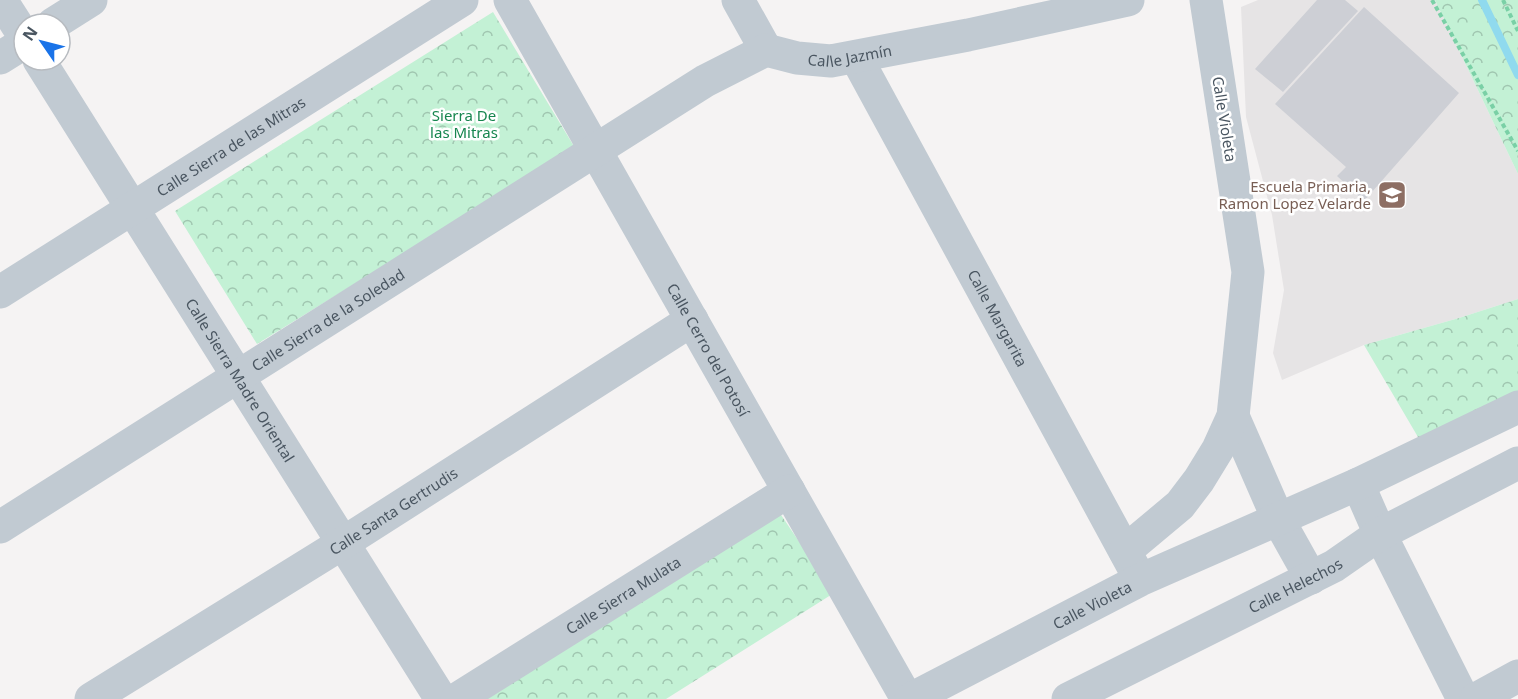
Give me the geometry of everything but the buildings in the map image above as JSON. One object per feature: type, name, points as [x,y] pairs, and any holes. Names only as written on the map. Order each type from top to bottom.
[{"type":"street","points":[[1,0],[12,17]]},
{"type":"street","points":[[72,12],[91,0]]},
{"type":"street","name":"Calle Sierra de las Mitras","points":[[0,292],[462,0]]},
{"type":"street","name":"Calle Cerro del Potosí","points":[[510,0],[909,699]]},
{"type":"street","points":[[595,150],[705,81],[766,50],[738,0]]},
{"type":"street","name":"Calle Jazmín","points":[[766,50],[797,58],[831,62],[1128,0]]},
{"type":"street","name":"Calle Violeta","points":[[1125,551],[1180,505],[1218,448],[1233,416],[1248,272],[1206,0]]},
{"type":"street","name":"Calle Margarita","points":[[856,57],[1140,580]]},
{"type":"street","name":"Calle Sierra Madre Oriental","points":[[47,72],[441,699]]},
{"type":"street","name":"Calle Sierra de la Soledad","points":[[0,527],[595,150]]},
{"type":"street","name":"Calle Santa Gertrudis","points":[[91,699],[343,543],[692,320]]},
{"type":"street","name":"Calle Violeta","points":[[909,699],[1140,580],[1358,484],[1518,407]]},
{"type":"street","name":"Calle Violeta","points":[[1233,416],[1278,519],[1311,578]]},
{"type":"street","name":"Calle Helechos","points":[[1068,699],[1334,566],[1380,534],[1518,463]]},
{"type":"street","points":[[1358,484],[1380,534],[1463,699]]},
{"type":"street","name":"Calle Sierra Mulata","points":[[457,699],[789,490]]},
{"type":"street","points":[[1476,699],[1518,676]]},
{"type":"path","points":[[1432,0],[1518,151]]},
{"type":"path","points":[[1503,0],[1518,31]]},
{"type":"shaded area","name":"Escuela Primaria, Ramon Lopez Velarde","points":[[1258,0],[1435,0],[1518,174],[1518,299],[1364,345],[1282,380],[1273,353],[1284,290],[1272,215],[1246,117],[1241,7]]},
{"type":"green space","points":[[1435,0],[1518,0],[1518,174]]},
{"type":"green space","name":"Sierra De las Mitras","points":[[493,12],[575,148],[257,344],[175,211]]},
{"type":"green space","points":[[1518,299],[1518,399],[1425,449],[1364,345]]},
{"type":"green space","points":[[779,512],[834,593],[666,699],[481,699]]},
{"type":"waterway","points":[[1482,0],[1518,75]]},
{"type":"place","name":"Escuela Primaria, Ramon Lopez Velarde","points":[[1392,195]]}]
